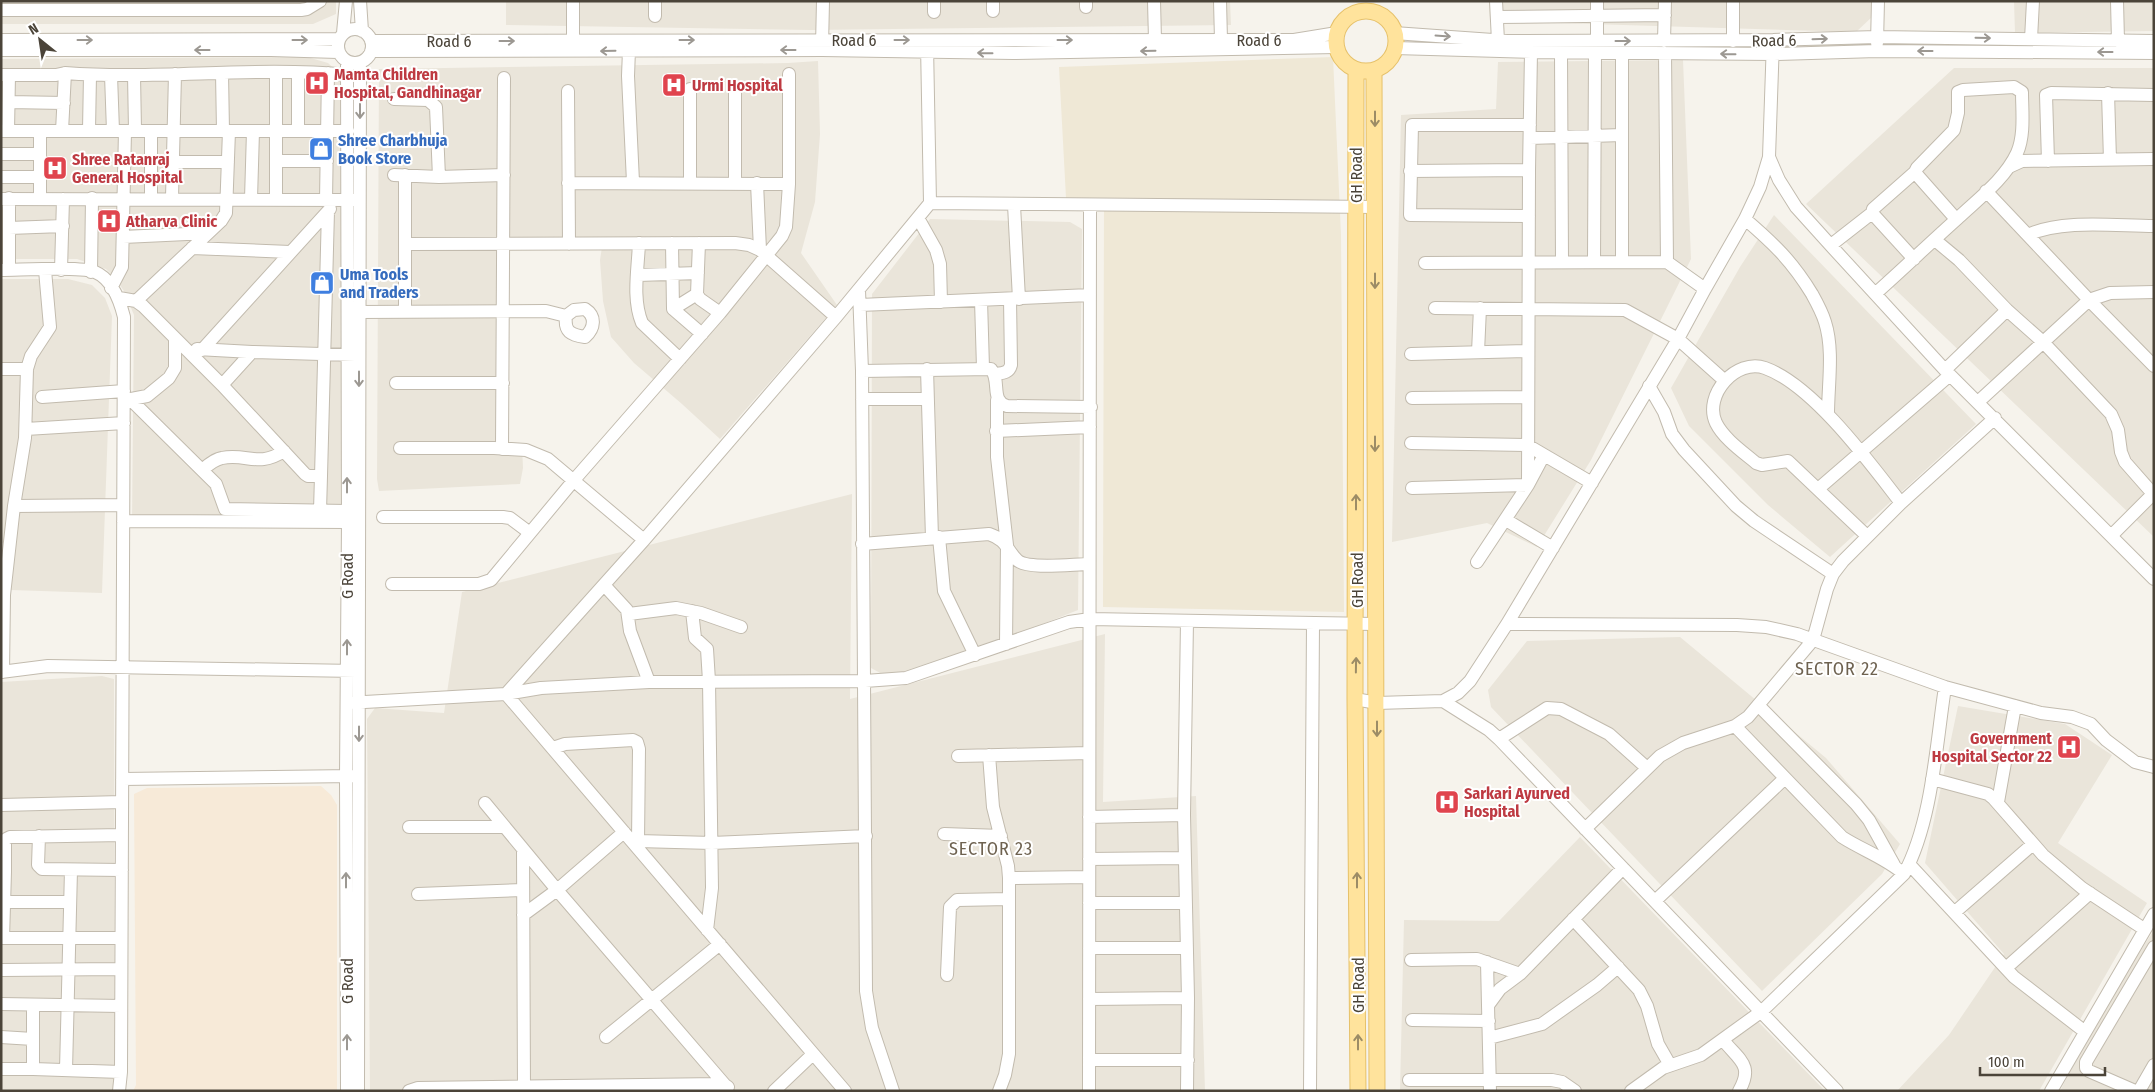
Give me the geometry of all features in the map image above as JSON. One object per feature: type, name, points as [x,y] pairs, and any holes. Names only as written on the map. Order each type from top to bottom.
[{"type":"main road","points":[[1380,8],[1394,33],[1395,48],[1391,58],[1384,65],[1374,70],[1356,70],[1343,61],[1337,40],[1340,26],[1352,9],[1360,12],[1370,12],[1380,8]]},
{"type":"main road","name":"GH Road","points":[[1356,70],[1357,624],[1355,699],[1358,1091]]},
{"type":"main road","name":"GH Road","points":[[1374,70],[1377,1091]]},
{"type":"street","points":[[8,7],[270,6],[307,9],[320,1]]},
{"type":"street","points":[[338,52],[346,1]]},
{"type":"street","points":[[1,50],[272,50],[338,52],[347,62],[360,63],[366,59],[371,46],[362,31],[360,1]]},
{"type":"street","points":[[573,1],[573,40]]},
{"type":"street","points":[[655,1],[655,16]]},
{"type":"street","points":[[822,1],[822,45]]},
{"type":"street","points":[[1154,1],[1155,40]]},
{"type":"street","points":[[1220,1],[1221,40]]},
{"type":"street","points":[[1496,1],[1498,40]]},
{"type":"street","points":[[1594,262],[1596,1]]},
{"type":"street","points":[[1665,1],[1667,262]]},
{"type":"street","points":[[1733,1],[1733,41]]},
{"type":"street","points":[[1876,50],[1878,1]]},
{"type":"street","points":[[2031,39],[2033,1]]},
{"type":"street","points":[[2116,1],[2118,41]]},
{"type":"street","points":[[1496,17],[1597,14],[1665,15]]},
{"type":"street","points":[[1,40],[341,36],[356,29],[362,31]]},
{"type":"street","name":"Road 6","points":[[1394,33],[1596,47],[1665,47],[1774,54],[1876,50],[2154,53]]},
{"type":"street","name":"Road 6","points":[[1395,48],[1561,52],[1596,47],[1622,53],[1733,41],[1877,36],[2154,41]]},
{"type":"street","name":"Road 6","points":[[371,46],[573,40],[927,46],[1155,40],[1337,40]]},
{"type":"street","name":"Road 6","points":[[927,46],[1013,53],[1337,40]]},
{"type":"street","points":[[1355,699],[1377,703],[1443,701],[1458,693],[1470,681],[1507,624],[1678,339],[1704,289],[1745,219],[1760,187],[1770,157],[1773,40]]},
{"type":"street","name":"Road 6","points":[[371,46],[629,50],[822,45]]},
{"type":"street","points":[[506,694],[644,540],[859,290],[930,203],[930,104],[927,46]]},
{"type":"street","points":[[629,50],[628,76],[633,182]]},
{"type":"street","points":[[1528,485],[1531,52]]},
{"type":"street","points":[[1561,52],[1562,262]]},
{"type":"street","points":[[1622,53],[1622,261]]},
{"type":"street","name":"G Road","points":[[347,62],[348,131],[340,202],[353,355],[353,703],[347,1091]]},
{"type":"street","name":"G Road","points":[[353,671],[348,516],[353,355],[360,312],[340,202],[360,63]]},
{"type":"street","points":[[348,75],[328,73],[222,72],[134,75],[65,73],[56,75],[5,75],[9,102],[5,130],[348,131]]},
{"type":"street","points":[[136,301],[208,233],[226,213],[228,162],[222,72]]},
{"type":"street","points":[[62,131],[65,73]]},
{"type":"street","points":[[276,73],[276,199]]},
{"type":"street","points":[[298,73],[298,131]]},
{"type":"street","points":[[320,511],[323,354],[340,202],[327,161],[328,73]]},
{"type":"street","points":[[172,198],[175,74]]},
{"type":"street","points":[[392,584],[485,584],[491,580],[574,480],[720,313],[763,252],[782,236],[786,227],[789,184],[789,74]]},
{"type":"street","points":[[89,130],[90,75]]},
{"type":"street","points":[[112,75],[124,131]]},
{"type":"street","points":[[115,293],[122,267],[124,131],[134,75]]},
{"type":"street","points":[[502,449],[504,78]]},
{"type":"street","points":[[1831,245],[1872,213],[1873,209],[1916,172],[1917,168],[1954,130],[1958,113],[1958,92],[1963,90],[2014,87],[2022,92],[2020,142],[2017,153],[2008,166],[1986,192],[1876,293]]},
{"type":"street","points":[[690,88],[690,182]]},
{"type":"street","points":[[735,88],[735,182]]},
{"type":"street","points":[[568,91],[569,244]]},
{"type":"street","points":[[2048,161],[2046,95],[2051,92],[2154,95]]},
{"type":"street","points":[[2108,93],[2110,160]]},
{"type":"street","points":[[394,99],[428,100],[436,107],[439,177]]},
{"type":"street","points":[[9,102],[64,102]]},
{"type":"street","points":[[1529,216],[1410,215],[1412,125],[1530,131],[1562,137],[1622,135]]},
{"type":"street","points":[[40,131],[40,199]]},
{"type":"street","points":[[151,131],[151,198]]},
{"type":"street","points":[[252,199],[253,131]]},
{"type":"street","points":[[1,154],[40,154]]},
{"type":"street","points":[[1770,157],[1779,180],[1796,207],[1948,372],[2154,579]]},
{"type":"street","points":[[2008,166],[2022,161],[2154,159]]},
{"type":"street","points":[[277,162],[327,161]]},
{"type":"street","points":[[172,162],[228,162]]},
{"type":"street","points":[[1410,171],[1529,170]]},
{"type":"street","points":[[1916,172],[1956,219]]},
{"type":"street","points":[[405,312],[405,244],[399,175],[439,177],[504,174]]},
{"type":"street","points":[[1,177],[40,177]]},
{"type":"street","points":[[568,183],[735,182],[789,184]]},
{"type":"street","points":[[757,183],[763,252]]},
{"type":"street","points":[[1986,192],[2154,366]]},
{"type":"street","points":[[119,1091],[121,1072],[122,938],[123,505],[126,397],[124,317],[115,293],[95,272],[5,270],[9,228],[5,198],[276,199],[340,202]]},
{"type":"street","points":[[61,270],[63,198]]},
{"type":"street","points":[[91,272],[92,198]]},
{"type":"street","points":[[202,350],[290,252],[340,202]]},
{"type":"street","points":[[930,203],[1375,207]]},
{"type":"street","points":[[996,374],[1006,372],[1010,369],[1011,365],[1014,299],[1014,205]]},
{"type":"street","points":[[1089,1091],[1090,205]]},
{"type":"street","points":[[1872,213],[1914,259]]},
{"type":"street","points":[[918,218],[936,250],[940,264],[941,302]]},
{"type":"street","points":[[1745,219],[1791,261],[1825,321],[1829,356],[1828,414]]},
{"type":"street","points":[[2028,235],[2042,228],[2058,225],[2154,226]]},
{"type":"street","points":[[9,228],[62,226]]},
{"type":"street","points":[[123,237],[208,233]]},
{"type":"street","points":[[1935,240],[1960,260],[2007,310],[2043,342],[2111,414],[2118,430],[2121,452],[2125,462],[2154,494],[2111,536]]},
{"type":"street","points":[[672,243],[673,309],[702,334]]},
{"type":"street","points":[[699,243],[697,294],[700,299],[720,313]]},
{"type":"street","points":[[405,244],[735,243],[749,245],[763,252],[836,317]]},
{"type":"street","points":[[639,244],[636,304],[642,323],[680,359]]},
{"type":"street","points":[[192,248],[290,252]]},
{"type":"street","points":[[1425,263],[1667,262],[1704,289]]},
{"type":"street","points":[[45,270],[50,327],[31,356],[26,369],[26,429],[5,551],[2,672],[48,666],[353,671]]},
{"type":"street","points":[[638,275],[698,273]]},
{"type":"street","points":[[859,290],[862,371],[866,991],[868,1014],[893,1091]]},
{"type":"street","points":[[1978,402],[2089,300],[2110,292],[2154,292]]},
{"type":"street","points":[[115,293],[144,306],[308,476],[321,476]]},
{"type":"street","points":[[673,309],[697,294]]},
{"type":"street","points":[[860,305],[1090,295]]},
{"type":"street","points":[[981,300],[983,368]]},
{"type":"street","points":[[1435,308],[1625,310],[1678,339],[1725,381]]},
{"type":"street","points":[[1478,352],[1480,308]]},
{"type":"street","points":[[1818,489],[1843,466],[1862,452],[1948,372],[2007,310]]},
{"type":"street","points":[[360,312],[546,312],[566,316]]},
{"type":"street","points":[[180,344],[202,350],[353,355]]},
{"type":"street","points":[[42,397],[147,396],[173,373],[180,344]]},
{"type":"street","points":[[1411,354],[1528,351]]},
{"type":"street","points":[[222,386],[252,352]]},
{"type":"street","points":[[1867,536],[1788,461],[1762,465],[1756,463],[1725,436],[1716,424],[1713,412],[1716,399],[1725,381],[1740,368],[1752,366],[1766,368],[1788,381],[1828,414],[1862,452],[1901,503]]},
{"type":"street","points":[[862,371],[983,368],[991,369],[996,374],[997,458],[1007,545],[1006,644]]},
{"type":"street","points":[[1,369],[26,369]]},
{"type":"street","points":[[926,369],[936,537],[944,591],[975,655]]},
{"type":"street","points":[[396,383],[503,383]]},
{"type":"street","points":[[1649,386],[1664,412],[1672,434],[1684,450],[1736,506],[1754,522],[1833,574]]},
{"type":"street","points":[[126,397],[220,488],[223,506],[229,511],[320,511],[348,516]]},
{"type":"street","points":[[1412,398],[1528,398]]},
{"type":"street","points":[[862,399],[927,399]]},
{"type":"street","points":[[997,400],[1007,406],[1091,407]]},
{"type":"street","points":[[1585,829],[1660,756],[1683,743],[1735,726],[1748,717],[1813,640],[1833,574],[1867,536],[1901,503],[1995,418]]},
{"type":"street","points":[[26,429],[124,423]]},
{"type":"street","points":[[996,431],[1090,428]]},
{"type":"street","points":[[1843,466],[1848,438]]},
{"type":"street","points":[[1411,443],[1527,445],[1592,483]]},
{"type":"street","points":[[400,448],[502,449],[534,452],[548,459],[644,540]]},
{"type":"street","points":[[202,470],[223,457],[263,460],[273,458],[284,451]]},
{"type":"street","points":[[1477,562],[1528,485],[1544,455]]},
{"type":"street","points":[[1412,488],[1528,485]]},
{"type":"street","points":[[14,506],[123,505]]},
{"type":"street","points":[[123,521],[348,516]]},
{"type":"street","points":[[384,517],[503,517],[510,518],[530,532]]},
{"type":"street","points":[[1506,520],[1552,548]]},
{"type":"street","points":[[862,544],[989,534],[1007,545],[1016,559],[1027,565],[1089,564]]},
{"type":"street","points":[[604,585],[624,604],[630,614],[630,631],[648,682]]},
{"type":"street","points":[[630,614],[665,608],[692,611],[740,627]]},
{"type":"street","points":[[692,611],[695,638],[707,649],[709,681],[712,888],[707,930]]},
{"type":"street","points":[[353,703],[506,694],[541,688],[648,682],[864,681],[906,678],[1070,622],[1090,619],[1375,624]]},
{"type":"street","points":[[1187,621],[1184,816],[1188,998],[1187,1091]]},
{"type":"street","points":[[1310,1091],[1313,623]]},
{"type":"street","points":[[1507,624],[1737,625],[1766,627],[1797,634],[1945,688],[2015,706],[2072,717],[2091,724],[2106,740],[2135,762],[2154,766]]},
{"type":"street","points":[[1631,1091],[1670,1065],[1701,1055],[1762,1011],[1907,869],[1916,850],[1932,779],[1945,688]]},
{"type":"street","points":[[506,694],[632,838],[707,930],[845,1091]]},
{"type":"street","points":[[1443,701],[1500,739],[1837,1091]]},
{"type":"street","points":[[1758,705],[1865,814],[1894,865]]},
{"type":"street","points":[[1998,802],[2015,706]]},
{"type":"street","points":[[1500,739],[1547,708],[1561,709],[1609,734],[1647,768]]},
{"type":"street","points":[[1735,726],[1784,780],[1842,837],[1858,848],[1907,869],[1955,912],[2014,977],[2084,1031]]},
{"type":"street","points":[[553,748],[573,743],[633,740],[637,742],[639,749],[632,838]]},
{"type":"street","points":[[958,756],[1089,753]]},
{"type":"street","points":[[989,755],[993,807],[1009,878],[1009,1054],[1005,1075],[999,1091]]},
{"type":"street","points":[[122,779],[352,776]]},
{"type":"street","name":"G Road","points":[[352,776],[358,1091]]},
{"type":"street","points":[[1932,779],[1988,794],[1998,802],[2043,855],[2090,893],[2144,929]]},
{"type":"street","points":[[1655,901],[1784,780]]},
{"type":"street","points":[[1,805],[122,802]]},
{"type":"street","points":[[485,803],[557,890],[728,1088]]},
{"type":"street","points":[[1089,817],[1184,816]]},
{"type":"street","points":[[409,827],[505,827]]},
{"type":"street","points":[[944,834],[1001,836]]},
{"type":"street","points":[[122,835],[6,838],[3,842],[2,938],[122,938]]},
{"type":"street","points":[[39,836],[39,868],[122,870]]},
{"type":"street","points":[[523,915],[632,838],[712,843],[866,836]]},
{"type":"street","points":[[1955,912],[2033,844]]},
{"type":"street","points":[[523,849],[524,1089]]},
{"type":"street","points":[[1089,859],[1185,858]]},
{"type":"street","points":[[1489,1004],[1500,989],[1520,974],[1623,868]]},
{"type":"street","points":[[66,1070],[71,870]]},
{"type":"street","points":[[1009,878],[1089,877]]},
{"type":"street","points":[[418,894],[523,890]]},
{"type":"street","points":[[2006,968],[2090,893]]},
{"type":"street","points":[[948,975],[950,907],[953,903],[957,900],[1009,899]]},
{"type":"street","points":[[3,902],[70,902]]},
{"type":"street","points":[[1089,903],[1186,903]]},
{"type":"street","points":[[2051,1091],[2084,1031],[2154,914]]},
{"type":"street","points":[[1573,919],[1639,990],[1648,1006],[1658,1044],[1670,1065]]},
{"type":"street","points":[[606,1037],[720,944]]},
{"type":"street","points":[[2154,947],[2086,1062],[2086,1068],[2089,1071],[2137,1091],[2154,1065]]},
{"type":"street","points":[[1089,948],[1187,948]]},
{"type":"street","points":[[1412,960],[1477,959],[1520,974]]},
{"type":"street","points":[[1487,962],[1490,1085]]},
{"type":"street","points":[[1489,1038],[1542,1024],[1597,985],[1618,967]]},
{"type":"street","points":[[1,970],[121,969]]},
{"type":"street","points":[[1089,999],[1188,998]]},
{"type":"street","points":[[1,1004],[121,1006]]},
{"type":"street","points":[[32,1068],[33,1005]]},
{"type":"street","points":[[1412,1020],[1489,1021]]},
{"type":"street","points":[[1,1037],[33,1039]]},
{"type":"street","points":[[1723,1040],[1745,1066],[1746,1078],[1739,1091]]},
{"type":"street","points":[[774,1091],[813,1054]]},
{"type":"street","points":[[1090,1060],[1188,1060]]},
{"type":"street","points":[[1,1069],[32,1068],[121,1072]]},
{"type":"street","points":[[1409,1080],[1490,1085],[1552,1080],[1562,1082],[1575,1091]]},
{"type":"street","points":[[409,1091],[418,1088],[728,1088]]},
{"type":"shaded area","points":[[1,1],[336,1],[336,14],[313,24],[1,24]]},
{"type":"shaded area","points":[[506,1],[1230,1],[1231,25],[811,30],[506,25]]},
{"type":"shaded area","points":[[1489,1],[1873,1],[1873,16],[1856,32],[1490,21]]},
{"type":"shaded area","points":[[2014,1],[2154,1],[2154,31],[2015,33]]},
{"type":"shaded area","points":[[307,57],[328,63],[340,74],[345,90],[341,517],[132,523],[134,315],[124,291],[106,269],[77,259],[1,259],[1,59]]},
{"type":"shaded area","points":[[1333,57],[1341,235],[1344,612],[1103,607],[1104,199],[1066,198],[1059,67]]},
{"type":"shaded area","points":[[1683,60],[1691,259],[1591,460],[1537,547],[1487,523],[1392,542],[1401,115],[1496,109],[1498,62]]},
{"type":"shaded area","points":[[818,61],[820,134],[815,202],[801,253],[837,305],[720,439],[634,363],[611,337],[603,301],[600,260],[602,247],[510,247],[506,443],[522,447],[523,468],[520,484],[379,491],[377,479],[379,69]]},
{"type":"shaded area","points":[[1954,68],[2154,68],[2154,537],[1806,204]]},
{"type":"shaded area","points":[[1774,215],[1976,424],[1830,557],[1768,505],[1689,426],[1671,388],[1740,267]]},
{"type":"shaded area","points":[[930,219],[1070,222],[1082,229],[1078,610],[1015,635],[907,672],[884,675],[871,668],[872,294]]},
{"type":"shaded area","points":[[1,279],[68,279],[92,285],[105,298],[112,316],[102,593],[11,590],[8,543],[1,543]]},
{"type":"shaded area","points":[[852,494],[850,699],[1105,634],[1103,802],[1196,796],[1205,1091],[370,1091],[367,719],[375,708],[444,713],[462,592]]},
{"type":"shaded area","points":[[1680,637],[1826,758],[1900,844],[1882,874],[1762,991],[1491,707],[1488,690],[1527,641]]},
{"type":"shaded area","points":[[102,676],[114,679],[115,1083],[113,1091],[1,1091],[1,682]]},
{"type":"shaded area","points":[[1958,706],[2065,724],[2112,755],[2058,843],[2147,903],[2039,1091],[1897,1091],[1949,1035],[2004,954],[1925,863]]},
{"type":"shaded area","points":[[321,786],[331,795],[337,805],[337,1091],[133,1091],[136,1085],[134,794],[147,788]]},
{"type":"shaded area","points":[[1580,837],[1825,1091],[1400,1091],[1404,920],[1499,921]]},
{"type":"shaded area","points":[[2154,930],[2154,1091],[2060,1091],[2099,1015]]},
{"type":"place","name":"Mamta Children Hospital, Gandhinagar","points":[[317,83]]},
{"type":"place","name":"Urmi Hospital","points":[[674,85]]},
{"type":"place","name":"Shree Charbhuja Book Store","points":[[321,149]]},
{"type":"place","name":"Shree Ratanraj General Hospital","points":[[55,168]]},
{"type":"place","name":"Atharva Clinic","points":[[109,221]]},
{"type":"place","name":"Uma Tools and Traders","points":[[322,283]]},
{"type":"place","name":"Government Hospital Sector 22","points":[[2069,747]]},
{"type":"place","name":"Sarkari Ayurved Hospital","points":[[1447,802]]},
{"type":"district","name":"SECTOR 22","points":[[1837,669]]},
{"type":"district","name":"SECTOR 23","points":[[991,849]]}]
